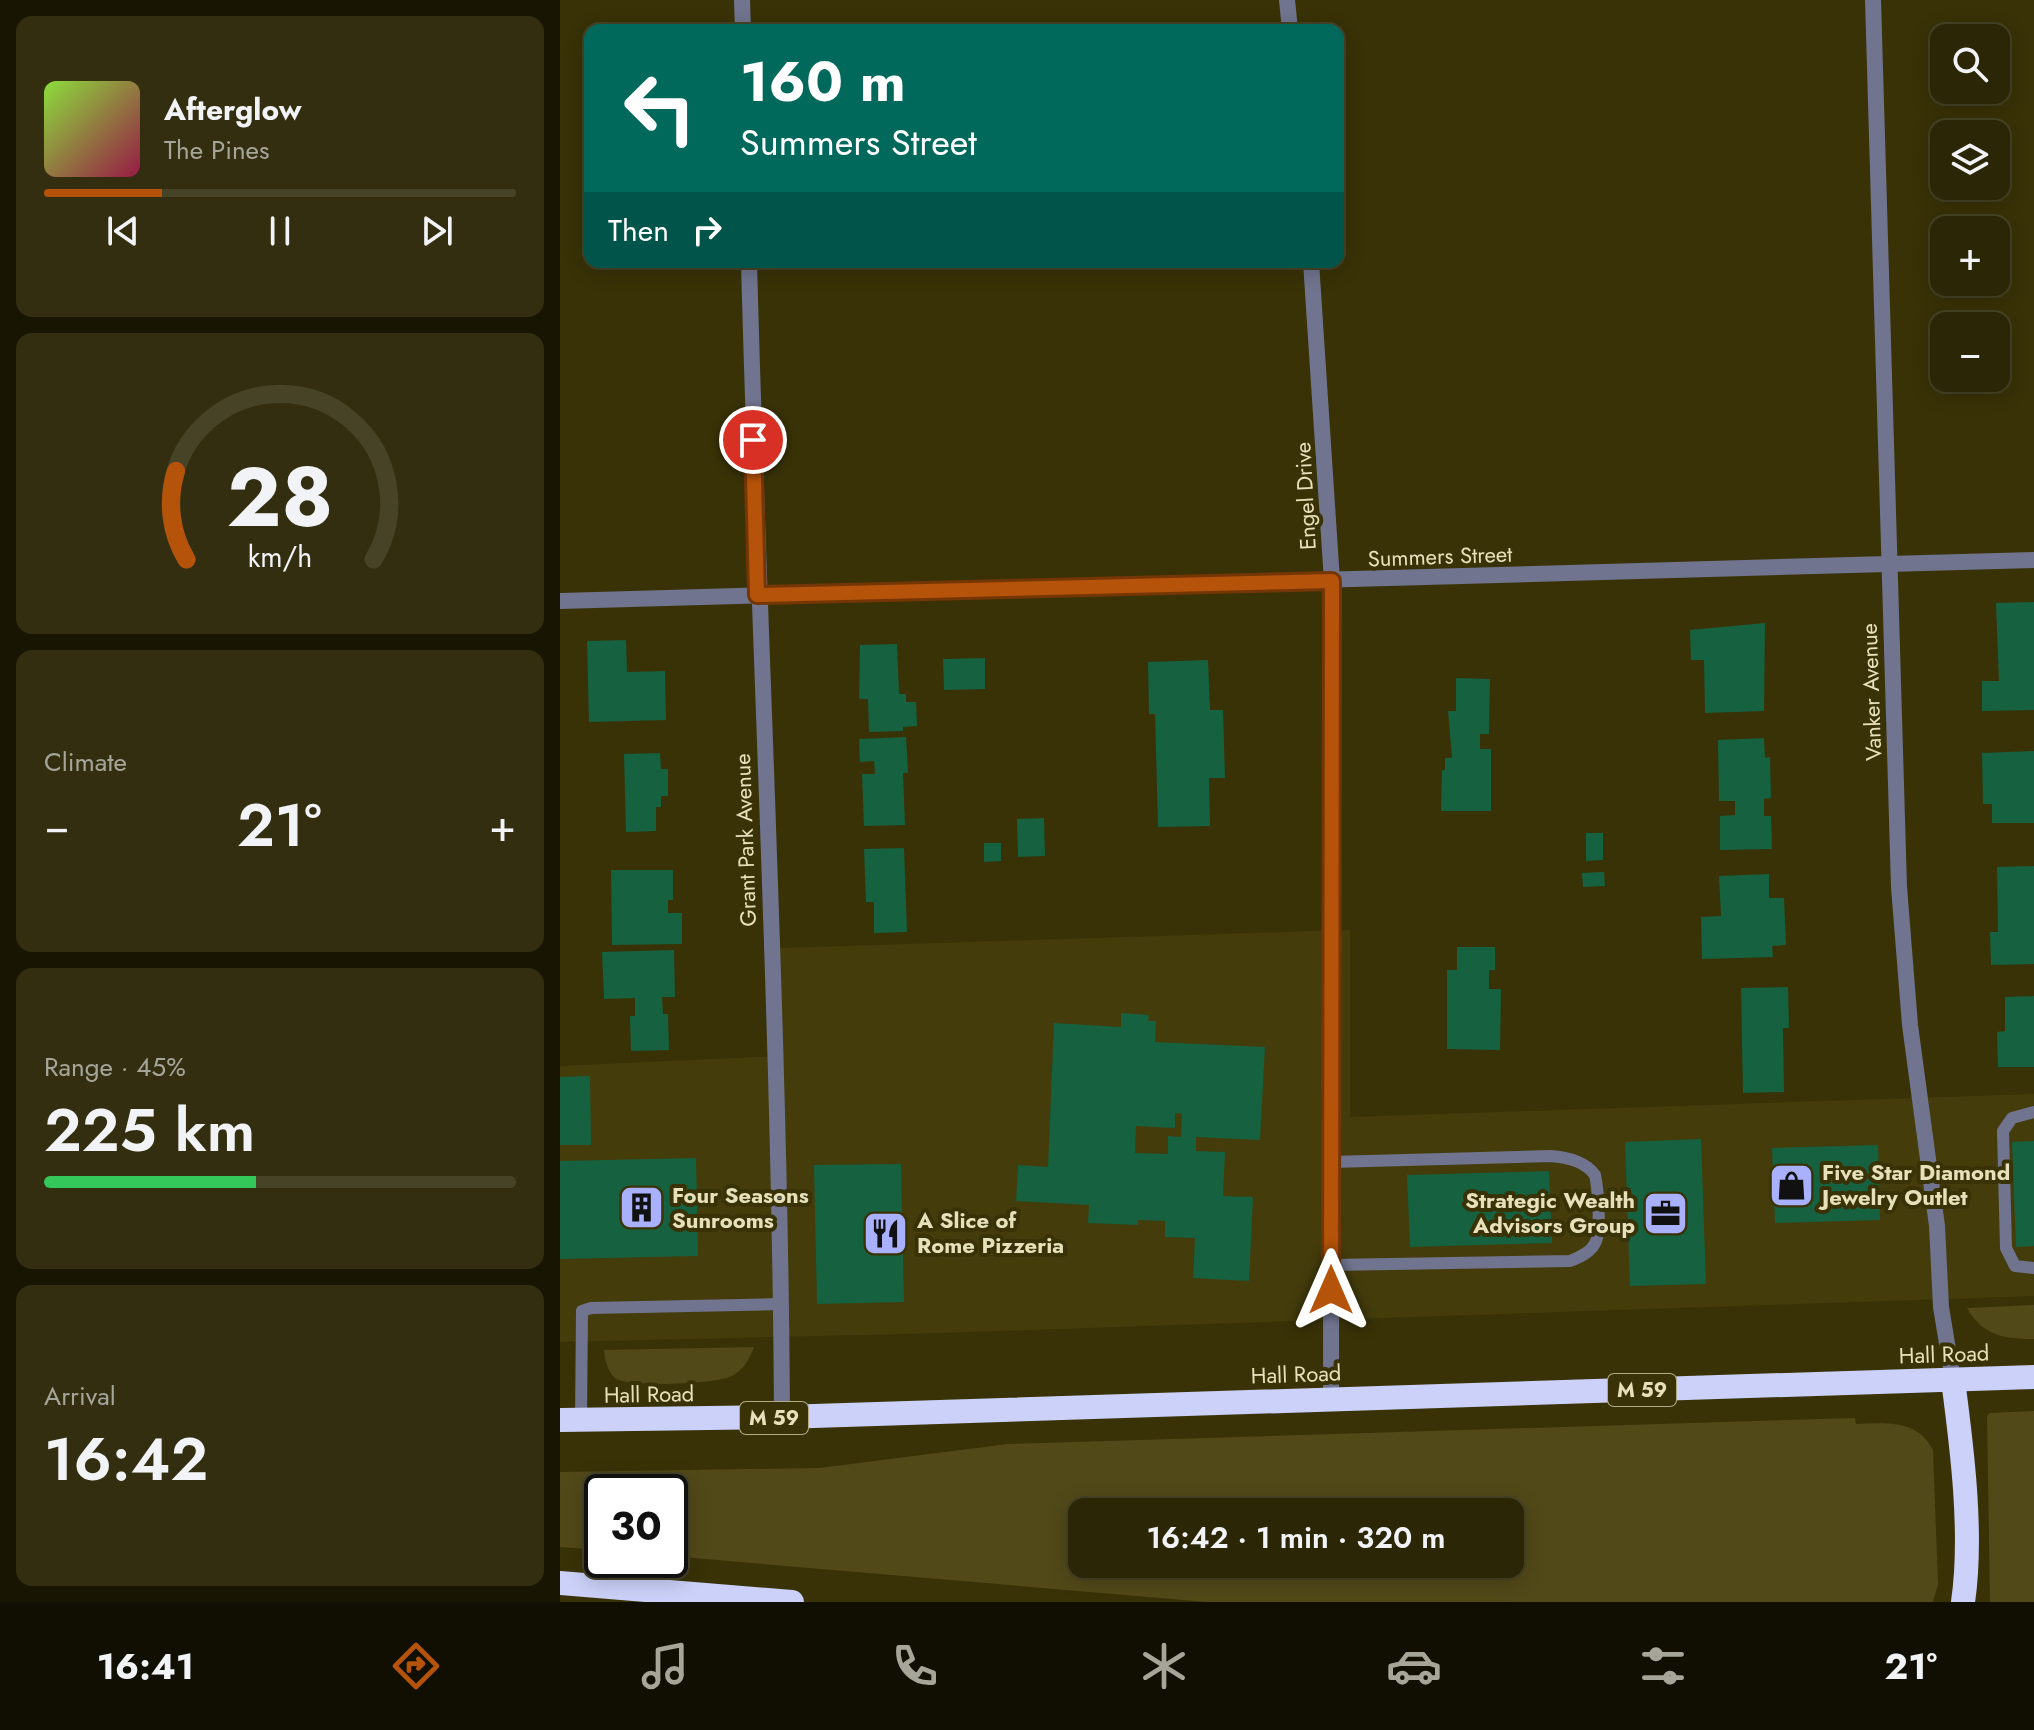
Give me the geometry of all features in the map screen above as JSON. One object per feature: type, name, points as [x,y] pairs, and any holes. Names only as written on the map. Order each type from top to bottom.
[{"type":"highway","name":"Hall Road","points":[[570,1421],[2034,1377]]},
{"type":"highway","points":[[1953,1380],[1962,1453],[1966,1579],[1963,1602]]},
{"type":"highway","points":[[560,1583],[614,1595],[792,1602]]},
{"type":"street","points":[[742,0],[743,24]]},
{"type":"street","points":[[1287,0],[1289,24]]},
{"type":"street","name":"Vanker Avenue","points":[[1873,0],[1899,887],[1910,1025],[1937,1226],[1941,1307],[1953,1380]]},
{"type":"street","name":"Grant Park Avenue","points":[[749,268],[757,595],[779,1124],[782,1417]]},
{"type":"street","name":"Engel Drive","points":[[1311,268],[1332,581],[1331,1399]]},
{"type":"street","name":"Summers Street","points":[[560,601],[2034,560]]},
{"type":"lane","points":[[2034,1112],[2012,1118],[2003,1131],[2006,1248],[2015,1266],[2034,1268]]},
{"type":"lane","points":[[1331,1162],[1569,1158],[1591,1169],[1595,1175],[1597,1233],[1595,1244],[1585,1254],[1570,1261],[1331,1265]]},
{"type":"lane","points":[[570,1421],[582,1311],[591,1308],[782,1304]]},
{"type":"shaded area","points":[[1350,930],[1350,1117],[2034,1094],[2034,1296],[909,1334],[560,1342],[560,1066],[780,1056],[780,948]]},
{"type":"shaded area","points":[[2034,1305],[2034,1339],[1995,1334],[1980,1325],[1967,1308]]},
{"type":"shaded area","points":[[754,1347],[746,1364],[732,1376],[673,1384],[637,1383],[615,1378],[608,1368],[604,1350]]},
{"type":"shaded area","points":[[2034,1411],[2034,1602],[1990,1602],[1987,1416],[1990,1413]]},
{"type":"shaded area","points":[[1855,1418],[1856,1424],[1889,1424],[1910,1428],[1933,1450],[1938,1584],[1933,1602],[1207,1602],[688,1558],[688,1474],[584,1474],[584,1549],[560,1547],[560,1472],[819,1468],[1008,1444]]},
{"type":"building","points":[[2034,602],[2034,710],[1982,711],[1982,681],[1999,681],[1996,603]]},
{"type":"building","points":[[1765,623],[1764,711],[1705,713],[1704,660],[1691,660],[1690,630]]},
{"type":"building","points":[[626,640],[627,672],[665,671],[666,720],[589,722],[587,641]]},
{"type":"building","points":[[897,644],[899,694],[906,694],[906,702],[916,702],[917,726],[903,727],[903,731],[869,732],[868,699],[859,699],[860,645]]},
{"type":"building","points":[[985,658],[985,689],[944,690],[943,659]]},
{"type":"building","points":[[1208,660],[1210,710],[1223,710],[1225,778],[1209,778],[1210,826],[1158,827],[1155,714],[1149,714],[1148,662]]},
{"type":"building","points":[[1456,678],[1490,679],[1489,734],[1480,734],[1480,749],[1491,749],[1491,811],[1441,811],[1442,770],[1445,770],[1445,758],[1452,758],[1448,711],[1456,711]]},
{"type":"building","points":[[906,737],[908,773],[903,773],[905,825],[864,826],[862,774],[875,774],[874,761],[860,762],[859,739]]},
{"type":"building","points":[[1764,738],[1765,758],[1770,757],[1771,798],[1764,799],[1764,816],[1771,816],[1772,849],[1720,850],[1720,816],[1735,815],[1735,801],[1719,801],[1718,740]]},
{"type":"building","points":[[2034,751],[2034,823],[1992,823],[1992,804],[1983,804],[1982,753]]},
{"type":"building","points":[[660,753],[661,769],[668,769],[668,796],[661,796],[661,807],[656,807],[656,831],[626,832],[624,754]]},
{"type":"building","points":[[1044,818],[1045,856],[1018,857],[1017,819]]},
{"type":"building","points":[[1586,833],[1603,833],[1603,860],[1586,861]]},
{"type":"building","points":[[984,843],[1001,843],[1001,861],[984,862]]},
{"type":"building","points":[[904,848],[907,932],[874,933],[874,902],[866,902],[864,849]]},
{"type":"building","points":[[2034,866],[2034,964],[1991,965],[1990,932],[1998,932],[1997,867]]},
{"type":"building","points":[[611,870],[673,870],[673,900],[668,900],[668,913],[682,913],[682,944],[612,945]]},
{"type":"building","points":[[1604,872],[1605,886],[1583,887],[1582,873]]},
{"type":"building","points":[[1769,874],[1769,898],[1784,898],[1786,945],[1772,946],[1773,957],[1702,959],[1701,917],[1721,916],[1719,876]]},
{"type":"building","points":[[1457,947],[1495,947],[1495,970],[1489,970],[1489,989],[1501,989],[1500,1050],[1447,1049],[1447,970],[1457,970]]},
{"type":"building","points":[[674,950],[675,997],[662,997],[663,1014],[668,1014],[669,1050],[631,1051],[630,1016],[635,1016],[635,998],[604,999],[602,952]]},
{"type":"building","points":[[1788,987],[1789,1028],[1783,1028],[1784,1092],[1743,1093],[1741,988]]},
{"type":"building","points":[[2034,996],[2034,1067],[1998,1067],[1997,1032],[2005,1031],[2005,997]]},
{"type":"building","points":[[1121,1013],[1149,1015],[1148,1021],[1156,1021],[1155,1042],[1265,1047],[1260,1140],[1196,1137],[1196,1151],[1225,1152],[1223,1196],[1253,1197],[1249,1281],[1193,1278],[1195,1238],[1165,1237],[1165,1221],[1138,1220],[1138,1225],[1088,1223],[1089,1205],[1016,1201],[1018,1165],[1048,1167],[1054,1023],[1121,1027]],"holes":[[[1175,1113],[1182,1114],[1181,1137],[1168,1136],[1168,1154],[1135,1153],[1136,1126],[1175,1128]]]},
{"type":"building","points":[[590,1076],[591,1145],[560,1145],[560,1077]]},
{"type":"building","name":"Strategic Wealth Advisors Group","points":[[1701,1139],[1706,1284],[1630,1286],[1625,1142]]},
{"type":"building","points":[[2034,1141],[2034,1246],[2016,1247],[2012,1142]]},
{"type":"building","points":[[1878,1145],[1880,1220],[1775,1223],[1772,1148]]},
{"type":"building","name":"Four Seasons Sunrooms","points":[[696,1158],[698,1256],[560,1259],[560,1161]]},
{"type":"building","points":[[901,1164],[904,1302],[817,1304],[814,1165]]},
{"type":"building","points":[[1549,1171],[1552,1243],[1410,1247],[1407,1175]]},
{"type":"place","name":"Five Star Diamond Jewelry Outlet","points":[[1791,1185]]},
{"type":"place","name":"Four Seasons Sunrooms","points":[[641,1208]]},
{"type":"place","name":"Strategic Wealth Advisors Group","points":[[1666,1213]]},
{"type":"place","name":"A Slice of Rome Pizzeria","points":[[886,1233]]},
{"type":"route","points":[[753,440],[757,595],[1332,581],[1331,1290]]}]
